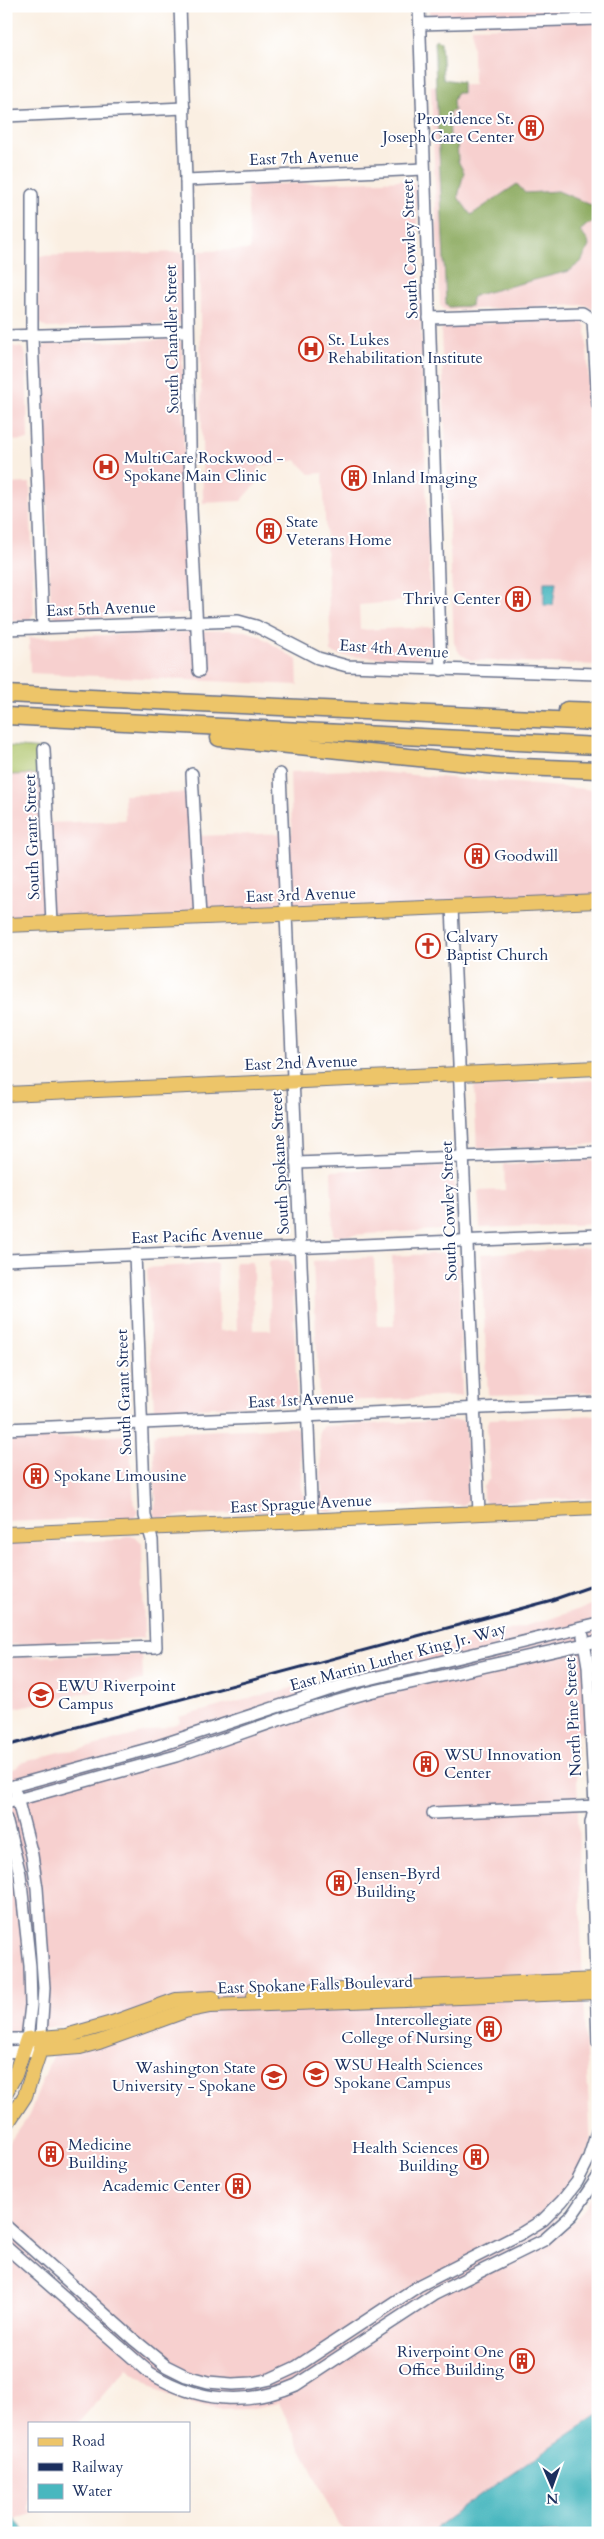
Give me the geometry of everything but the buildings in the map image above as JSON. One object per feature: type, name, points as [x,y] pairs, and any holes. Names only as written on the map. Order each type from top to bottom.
[{"type":"highway","points":[[6,694],[598,722]]},
{"type":"highway","points":[[390,711],[598,711]]},
{"type":"highway","points":[[10,716],[598,746]]},
{"type":"highway","points":[[10,716],[479,764],[598,770]]},
{"type":"main road","name":"East 3rd Avenue","points":[[6,925],[598,901]]},
{"type":"main road","name":"East 2nd Avenue","points":[[6,1094],[598,1068]]},
{"type":"main road","name":"East Sprague Avenue","points":[[6,1534],[598,1508]]},
{"type":"main road","name":"East Spokane Falls Boulevard","points":[[25,2045],[41,2044],[80,2033],[176,2000],[316,1991],[597,1986]]},
{"type":"main road","points":[[6,2125],[25,2096],[41,2044]]},
{"type":"main road","points":[[6,2092],[25,2045]]},
{"type":"street","name":"South Chandler Street","points":[[180,6],[186,180],[191,508],[198,671]]},
{"type":"street","name":"South Cowley Street","points":[[419,6],[429,318],[438,509],[441,670]]},
{"type":"street","points":[[420,24],[598,19]]},
{"type":"street","points":[[6,116],[184,108]]},
{"type":"street","name":"East 7th Avenue","points":[[186,180],[424,169]]},
{"type":"street","points":[[32,195],[32,335],[43,628]]},
{"type":"street","points":[[429,318],[582,313],[593,320],[598,405]]},
{"type":"street","points":[[6,336],[187,331]]},
{"type":"street","name":"East 4th Avenue","points":[[196,622],[238,621],[256,626],[318,658],[348,666],[598,674]]},
{"type":"street","name":"East 5th Avenue","points":[[6,629],[196,622]]},
{"type":"street","name":"South Grant Street","points":[[44,749],[52,923]]},
{"type":"street","points":[[192,774],[200,917]]},
{"type":"street","name":"South Spokane Street","points":[[280,774],[312,1521]]},
{"type":"street","name":"South Cowley Street","points":[[452,907],[479,1513]]},
{"type":"street","points":[[296,1163],[598,1152]]},
{"type":"street","name":"East Pacific Avenue","points":[[6,1260],[598,1235]]},
{"type":"street","name":"South Grant Street","points":[[6,1652],[156,1647],[152,1540],[145,1516],[136,1254]]},
{"type":"street","name":"East 1st Avenue","points":[[6,1429],[598,1404]]},
{"type":"street","name":"East Martin Luther King Jr. Way","points":[[10,1787],[155,1748],[340,1686],[598,1624]]},
{"type":"street","name":"North Pine Street","points":[[580,1627],[588,1666],[597,1808],[591,1823],[598,2042]]},
{"type":"street","name":"East Martin Luther King Jr. Way","points":[[12,1801],[176,1756],[310,1709],[362,1694],[598,1641]]},
{"type":"street","points":[[10,1787],[12,1801],[32,1855],[37,1888],[44,1988],[41,2044]]},
{"type":"street","points":[[433,1814],[597,1808]]},
{"type":"street","points":[[6,1819],[20,1874],[30,1966],[32,2004],[25,2045]]},
{"type":"street","points":[[6,2039],[25,2045]]},
{"type":"street","points":[[6,2052],[25,2045]]},
{"type":"street","points":[[6,2226],[157,2360],[186,2376],[217,2383],[243,2384],[270,2379],[296,2367],[420,2285],[522,2233],[552,2212],[577,2182],[595,2149],[598,2129]]},
{"type":"street","points":[[6,2247],[122,2351],[150,2373],[182,2390],[220,2399],[254,2398],[296,2385],[435,2294],[533,2246],[563,2224],[582,2202],[598,2177]]},
{"type":"street","points":[[552,2212],[563,2224]]},
{"type":"street","points":[[486,2250],[493,2264]]},
{"type":"street","points":[[43,2280],[50,2264]]},
{"type":"street","points":[[380,2311],[388,2323]]},
{"type":"street","points":[[122,2351],[133,2339]]},
{"type":"shaded area","points":[[430,6],[598,6],[598,311],[585,305],[445,310],[440,305],[431,86],[474,85],[472,28],[516,27],[434,18],[430,13]]},
{"type":"shaded area","name":"St. Lukes Rehabilitation Institute","points":[[409,180],[416,185],[430,599],[359,605],[360,630],[432,627],[432,652],[424,659],[343,656],[331,652],[323,473],[310,474],[296,460],[258,467],[258,482],[241,501],[203,503],[199,251],[250,250],[247,185]]},
{"type":"shaded area","points":[[183,252],[184,319],[178,324],[47,328],[39,323],[37,256]]},
{"type":"shaded area","points":[[582,321],[586,327],[598,564],[598,665],[471,660],[460,654],[454,643],[441,331],[445,325]]},
{"type":"shaded area","points":[[180,340],[182,345],[187,611],[182,614],[57,618],[51,612],[42,348],[48,344]]},
{"type":"shaded area","points":[[6,345],[22,348],[26,355],[28,440],[6,441]]},
{"type":"shaded area","points":[[30,483],[34,613],[29,620],[6,621],[6,484]]},
{"type":"shaded area","points":[[246,631],[260,636],[297,660],[298,685],[30,673],[29,638]]},
{"type":"shaded area","points":[[352,770],[598,790],[598,901],[6,925],[6,775],[45,774],[48,823],[125,820],[124,795],[188,793],[192,836],[292,833],[290,772]]},
{"type":"shaded area","points":[[598,1080],[598,1144],[477,1149],[474,1089],[476,1085]]},
{"type":"shaded area","points":[[598,1160],[598,1224],[480,1228],[478,1191],[505,1190],[504,1164]]},
{"type":"shaded area","points":[[450,1166],[454,1170],[455,1229],[333,1236],[331,1171]]},
{"type":"shaded area","points":[[598,1247],[598,1392],[488,1395],[481,1254]]},
{"type":"shaded area","points":[[454,1253],[458,1258],[462,1396],[319,1402],[313,1261],[374,1257],[377,1325],[394,1325],[392,1256]]},
{"type":"shaded area","points":[[288,1260],[292,1264],[297,1403],[154,1410],[147,1268],[217,1263],[219,1331],[237,1330],[235,1262],[253,1262],[254,1330],[271,1330],[269,1261]]},
{"type":"shaded area","points":[[598,1415],[598,1500],[590,1498],[505,1501],[495,1505],[486,1503],[483,1498],[483,1487],[490,1478],[487,1423],[490,1419]]},
{"type":"shaded area","points":[[461,1420],[465,1423],[470,1498],[463,1505],[340,1508],[330,1512],[319,1506],[322,1493],[319,1431],[323,1426]]},
{"type":"shaded area","points":[[295,1427],[299,1431],[302,1492],[305,1500],[305,1505],[300,1511],[292,1514],[282,1511],[183,1515],[163,1519],[156,1517],[153,1513],[156,1501],[153,1437],[157,1433]]},
{"type":"shaded area","points":[[129,1435],[134,1504],[138,1512],[134,1518],[128,1520],[119,1518],[6,1522],[6,1440]]},
{"type":"shaded area","points":[[128,1536],[135,1536],[142,1543],[144,1638],[6,1645],[6,1544],[119,1540]]},
{"type":"shaded area","name":"WSU Health Sciences Spokane Campus","points":[[598,1603],[598,1722],[576,1735],[583,2001],[591,2145],[553,2225],[558,2235],[574,2221],[598,2190],[598,2415],[439,2525],[433,2533],[347,2533],[338,2525],[279,2403],[249,2409],[222,2410],[187,2403],[159,2391],[127,2368],[79,2422],[28,2422],[28,2479],[25,2482],[28,2488],[28,2512],[38,2512],[14,2520],[6,2512],[6,2147],[30,2113],[64,2025],[6,2034],[6,1771],[16,1768],[20,1763],[63,1751],[78,1750],[180,1723],[179,1717],[546,1620]]},
{"type":"shaded area","name":"EWU Riverpoint Campus","points":[[142,1655],[143,1680],[6,1710],[6,1657]]},
{"type":"green space","points":[[436,39],[441,42],[443,79],[462,82],[462,93],[456,93],[453,101],[454,111],[449,112],[450,137],[457,138],[458,161],[464,172],[458,197],[471,215],[517,184],[525,193],[558,191],[598,208],[598,222],[588,224],[580,231],[588,241],[589,246],[581,262],[569,271],[476,295],[472,298],[471,306],[449,307],[446,304],[434,41]]},
{"type":"green space","points":[[6,746],[44,749],[45,774],[6,775]]},
{"type":"water","points":[[544,582],[556,582],[553,605],[544,605]]},
{"type":"water","points":[[598,2415],[598,2533],[433,2533],[439,2525],[480,2495]]},
{"type":"water","points":[[6,2511],[27,2533],[6,2533]]},
{"type":"railway","points":[[6,1746],[552,1600],[598,1584]]},
{"type":"place","name":"Providence St. Joseph Care Center","points":[[531,128]]},
{"type":"place","name":"St. Lukes Rehabilitation Institute","points":[[311,349]]},
{"type":"place","name":"MultiCare Rockwood - Spokane Main Clinic","points":[[106,467]]},
{"type":"place","name":"Inland Imaging","points":[[354,478]]},
{"type":"place","name":"State Veterans Home","points":[[269,531]]},
{"type":"place","name":"Thrive Center","points":[[518,599]]},
{"type":"place","name":"Goodwill","points":[[477,856]]},
{"type":"place","name":"Calvary Baptist Church","points":[[428,946]]},
{"type":"place","name":"Spokane Limousine","points":[[36,1476]]},
{"type":"place","name":"EWU Riverpoint Campus","points":[[41,1695]]},
{"type":"place","name":"WSU Innovation Center","points":[[426,1764]]},
{"type":"place","name":"Jensen-Byrd Building","points":[[339,1883]]},
{"type":"place","name":"Intercollegiate College of Nursing","points":[[489,2029]]},
{"type":"place","name":"WSU Health Sciences Spokane Campus","points":[[316,2074]]},
{"type":"place","name":"Washington State University - Spokane","points":[[274,2077]]},
{"type":"place","name":"Medicine Building","points":[[51,2154]]},
{"type":"place","name":"Health Sciences Building","points":[[476,2157]]},
{"type":"place","name":"Academic Center","points":[[238,2186]]},
{"type":"place","name":"Riverpoint One Office Building","points":[[522,2361]]}]
